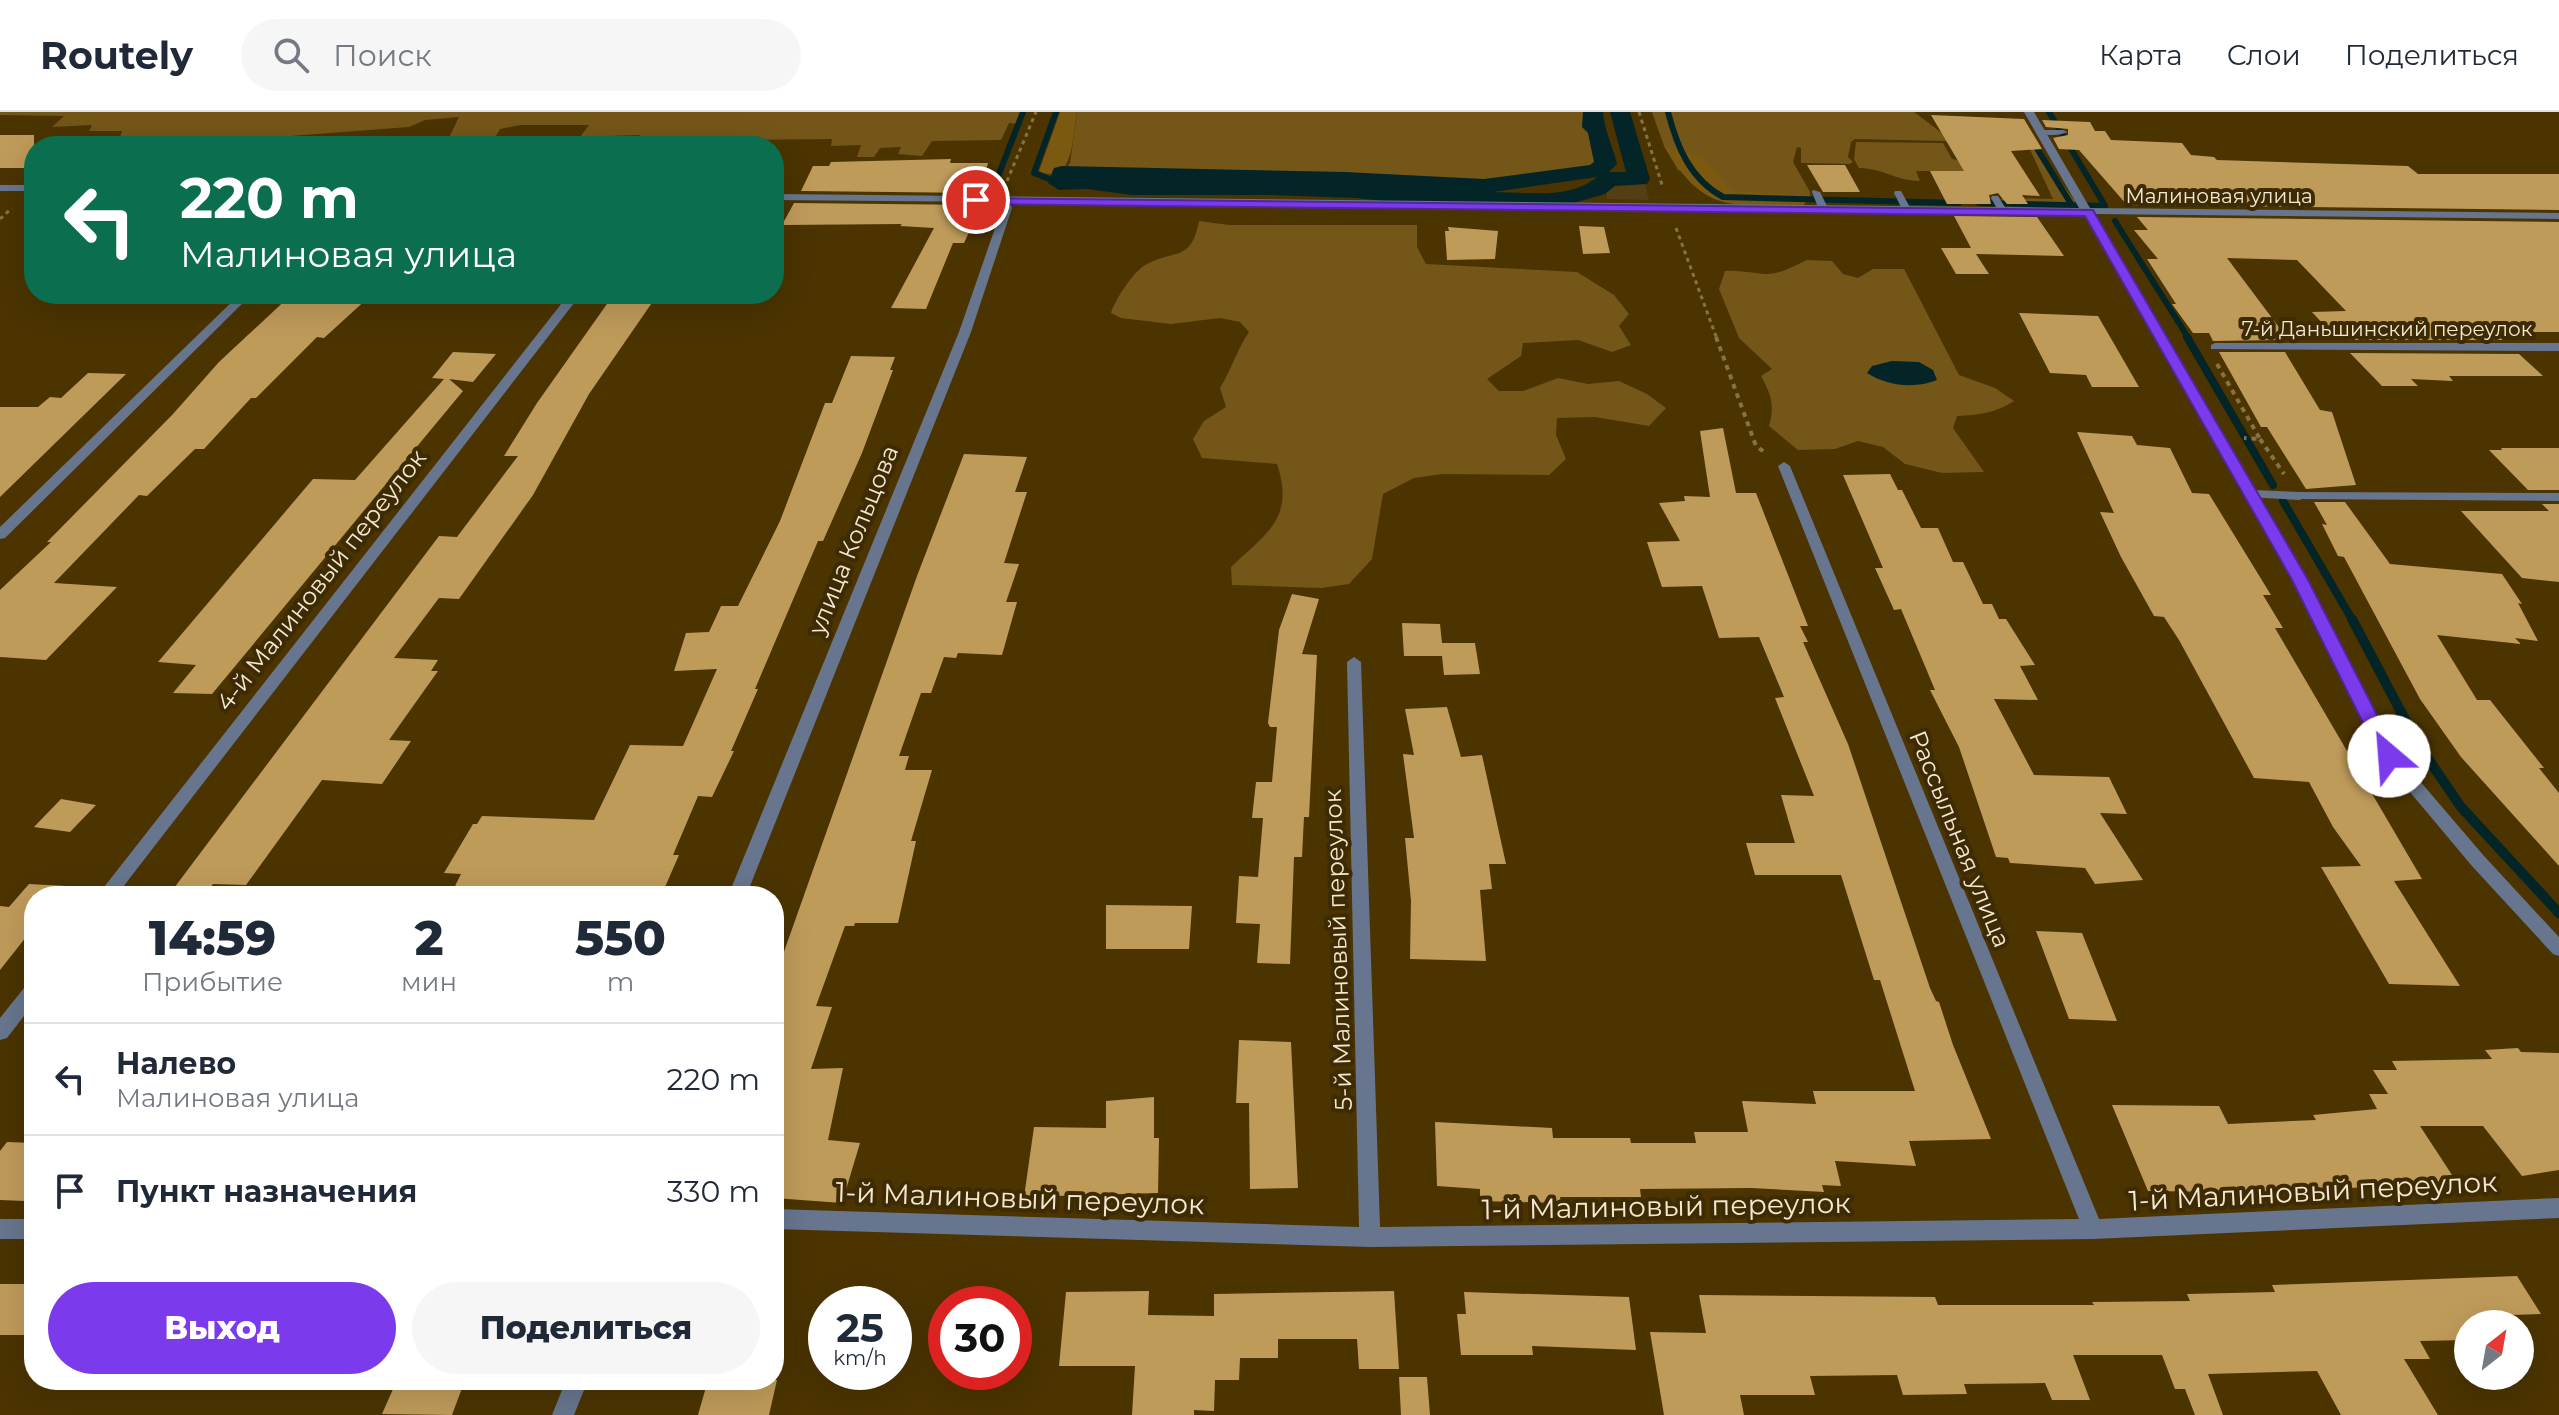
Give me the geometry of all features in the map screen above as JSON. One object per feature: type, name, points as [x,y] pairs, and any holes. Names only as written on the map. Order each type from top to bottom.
[{"type":"street","points":[[2029,112],[2299,578],[2389,756],[2478,861],[2559,949]]},
{"type":"street","points":[[0,188],[24,188]]},
{"type":"street","name":"Малиновая улица","points":[[784,197],[2559,216]]},
{"type":"street","name":"улица Кольцова","points":[[741,886],[965,332],[1007,208],[1004,201]]},
{"type":"street","points":[[0,535],[236,304]]},
{"type":"street","name":"4-й Малиновый переулок","points":[[114,886],[567,304]]},
{"type":"street","name":"7-й Даньшинский переулок","points":[[2215,347],[2559,347]]},
{"type":"street","name":"Рассыльная улица","points":[[1784,466],[2093,1229]]},
{"type":"street","points":[[2300,496],[2559,497]]},
{"type":"street","name":"5-й Малиновый переулок","points":[[1354,662],[1370,1237]]},
{"type":"street","points":[[0,1032],[24,1002]]},
{"type":"street","name":"1-й Малиновый переулок","points":[[784,1219],[1370,1237],[2093,1229],[2559,1208]]},
{"type":"street","points":[[0,1229],[24,1229]]},
{"type":"street","points":[[563,1415],[573,1390]]},
{"type":"lane","points":[[2041,132],[2063,132]]},
{"type":"lane","points":[[1816,192],[1824,210]]},
{"type":"lane","points":[[1898,193],[1907,211]]},
{"type":"lane","points":[[1995,198],[2003,212]]},
{"type":"lane","points":[[2251,494],[2300,496]]},
{"type":"path","points":[[1004,201],[1002,194],[1036,112]]},
{"type":"path","points":[[1639,112],[1669,208],[1756,446],[1784,466]]},
{"type":"path","points":[[2215,347],[2210,354],[2260,439],[2300,496]]},
{"type":"path","points":[[2219,438],[2260,439]]},
{"type":"shaded area","points":[[0,112],[1023,112],[1018,124],[1009,123],[1001,140],[932,141],[922,156],[898,154],[901,147],[880,148],[874,157],[857,157],[861,145],[831,146],[832,139],[784,139],[784,136],[581,136],[589,125],[520,125],[500,129],[496,136],[450,136],[459,117],[425,120],[409,127],[289,136],[120,136],[122,131],[89,131],[92,125],[52,127],[64,116],[0,115]]},
{"type":"shaded area","points":[[1060,112],[1077,112],[1066,166],[1051,174],[1039,171]]},
{"type":"shaded area","points":[[1077,112],[1593,112],[1593,127],[1598,131],[1606,164],[1596,171],[1484,186],[1345,179],[1062,173],[1070,163]]},
{"type":"shaded area","points":[[1652,112],[1914,112],[1946,136],[1947,141],[1855,139],[1851,142],[1848,157],[1853,162],[1849,164],[1801,163],[1801,148],[1797,147],[1793,162],[1810,192],[1810,200],[1744,199],[1678,170],[1664,146]]},
{"type":"shaded area","points":[[2025,139],[2037,141],[2048,164],[2079,207],[2008,208],[2001,199],[2053,199]]},
{"type":"shaded area","points":[[1856,142],[1943,143],[1952,159],[1962,161],[1967,171],[1916,171],[1920,181],[1859,168],[1854,159]]},
{"type":"shaded area","points":[[1664,146],[1702,156],[1732,191],[1801,195],[1806,202],[1803,206],[1757,206],[1722,202],[1693,185]]},
{"type":"shaded area","points":[[1644,180],[1649,200],[1607,199],[1606,185],[1612,181]]},
{"type":"shaded area","points":[[1199,221],[1229,225],[1417,225],[1417,247],[1426,264],[1577,272],[1614,295],[1629,314],[1619,326],[1631,345],[1612,352],[1578,340],[1523,343],[1521,356],[1487,379],[1499,391],[1523,391],[1558,378],[1588,384],[1619,381],[1647,394],[1666,408],[1649,426],[1595,417],[1557,418],[1556,435],[1566,459],[1549,475],[1442,474],[1414,478],[1383,494],[1372,559],[1349,584],[1321,588],[1232,585],[1231,567],[1266,534],[1280,511],[1282,483],[1277,464],[1202,458],[1193,439],[1204,421],[1226,407],[1220,388],[1249,332],[1240,322],[1220,318],[1171,324],[1121,318],[1111,313],[1136,272],[1147,264],[1187,249]]},
{"type":"shaded area","points":[[1807,260],[1832,261],[1843,274],[1858,278],[1873,269],[1904,269],[1959,375],[1995,388],[2014,401],[1987,413],[1957,416],[1953,428],[1984,472],[1942,473],[1905,464],[1883,447],[1858,441],[1835,449],[1798,450],[1769,426],[1771,400],[1761,376],[1772,369],[1739,338],[1719,289],[1725,271],[1770,274]]},
{"type":"water","points":[[1892,361],[1919,362],[1933,370],[1937,380],[1920,385],[1901,385],[1867,373],[1872,366]]},
{"type":"building","points":[[1931,115],[2024,119],[2042,149],[2011,151],[2040,196],[2022,195],[2028,204],[2007,204],[1998,193],[1989,195],[1991,204],[1947,204],[1930,171],[1964,171]]},
{"type":"building","points":[[2042,120],[2090,122],[2095,131],[2105,131],[2111,140],[2182,143],[2191,155],[2217,160],[2408,166],[2418,174],[2559,174],[2559,210],[2127,205],[2079,150],[2059,149],[2053,138],[2068,135],[2068,129],[2046,127]]},
{"type":"building","points":[[0,135],[34,135],[24,136],[24,168],[0,168]]},
{"type":"building","points":[[951,159],[950,163],[988,163],[980,193],[801,191],[813,166],[829,166],[831,162]]},
{"type":"building","points":[[1807,165],[1845,165],[1860,192],[1823,192]]},
{"type":"building","points":[[794,203],[977,205],[975,213],[978,213],[964,243],[953,243],[926,309],[891,308],[934,228],[900,226],[902,224],[784,225]]},
{"type":"building","points":[[1954,216],[2037,217],[2064,256],[1976,254],[1989,274],[1956,274],[1941,248],[1971,248]]},
{"type":"building","points":[[2137,217],[2559,222],[2559,332],[2495,332],[2503,340],[2338,340],[2312,312],[2346,311],[2297,260],[2227,258],[2284,334],[2274,334],[2278,340],[2213,341],[2209,333],[2193,333],[2172,304],[2176,304],[2147,259],[2158,259],[2134,230],[2148,230]]},
{"type":"building","points":[[1579,226],[1604,227],[1610,253],[1583,254]]},
{"type":"building","points":[[1448,227],[1498,231],[1495,259],[1447,260],[1445,231],[1449,231]]},
{"type":"building","points":[[281,304],[361,304],[324,338],[317,337],[256,398],[251,398],[204,449],[195,449],[147,496],[139,495],[54,583],[117,587],[46,660],[0,657],[0,590],[51,542],[47,542],[173,414],[219,362]]},
{"type":"building","points":[[607,304],[651,304],[589,394],[533,495],[459,599],[439,598],[394,658],[438,660],[431,671],[438,671],[389,740],[411,741],[382,784],[322,780],[246,885],[176,886],[439,536],[457,537],[518,456],[504,456]]},
{"type":"building","points":[[2019,313],[2098,316],[2139,387],[2092,387],[2086,375],[2050,373]]},
{"type":"building","points":[[453,352],[496,354],[473,382],[449,379],[463,391],[212,694],[173,693],[196,665],[158,662],[313,479],[355,480],[444,379],[432,378]]},
{"type":"building","points":[[2219,352],[2285,352],[2320,410],[2332,412],[2356,485],[2306,489],[2267,427],[2261,427]]},
{"type":"building","points":[[2350,353],[2519,354],[2543,376],[2449,376],[2453,381],[2411,379],[2418,386],[2382,386]]},
{"type":"building","points":[[851,356],[895,357],[862,453],[823,541],[818,541],[755,689],[758,689],[731,751],[734,751],[712,797],[698,796],[673,855],[679,855],[665,886],[455,886],[461,874],[444,873],[473,824],[477,824],[482,816],[594,820],[630,745],[683,746],[717,669],[674,671],[686,633],[709,632],[721,606],[738,606],[780,521],[825,403],[832,403]]},
{"type":"building","points":[[88,373],[126,374],[0,497],[0,407],[38,407],[50,397],[61,398]]},
{"type":"building","points":[[1723,428],[1736,493],[1756,493],[1808,626],[1800,626],[1808,642],[1803,642],[1848,744],[1930,988],[1939,1002],[1991,1139],[1909,1141],[1916,1166],[1835,1161],[1841,1186],[1822,1185],[1824,1192],[1751,1188],[1640,1189],[1641,1197],[1560,1197],[1561,1203],[1480,1201],[1480,1189],[1437,1186],[1435,1122],[1552,1128],[1553,1138],[1630,1138],[1631,1143],[1696,1143],[1694,1132],[1748,1132],[1742,1101],[1816,1104],[1813,1091],[1915,1091],[1880,980],[1874,980],[1841,875],[1755,875],[1746,843],[1795,843],[1781,795],[1814,796],[1775,698],[1784,697],[1759,637],[1719,638],[1702,586],[1662,587],[1647,542],[1680,541],[1659,503],[1685,501],[1684,496],[1710,497],[1700,431]]},
{"type":"building","points":[[2077,432],[2132,436],[2137,445],[2170,448],[2192,493],[2209,494],[2271,595],[2263,595],[2283,628],[2275,628],[2422,879],[2394,881],[2460,986],[2389,984],[2321,867],[2361,866],[2333,827],[2309,782],[2254,778],[2179,640],[2164,617],[2154,616],[2121,557],[2100,512],[2114,513]]},
{"type":"building","points":[[2559,448],[2559,490],[2528,490],[2489,450]]},
{"type":"building","points":[[964,454],[1027,457],[1015,492],[1027,492],[1004,563],[1019,564],[1006,602],[1017,602],[1002,655],[958,653],[956,658],[944,657],[931,693],[921,693],[899,756],[909,756],[905,770],[932,770],[911,841],[916,841],[898,923],[855,923],[854,926],[845,926],[816,1006],[832,1007],[811,1069],[843,1068],[828,1140],[860,1143],[842,1203],[784,1199],[784,952],[917,576]]},
{"type":"building","points":[[1890,474],[1898,490],[1902,490],[1921,528],[1938,528],[1953,562],[1963,562],[1983,604],[1992,604],[1999,619],[2006,619],[2035,665],[2020,666],[2038,700],[1994,699],[2034,775],[2109,777],[2127,814],[2100,813],[2143,880],[2095,884],[2085,868],[2010,863],[2008,858],[1996,857],[1959,747],[1930,690],[1935,690],[1901,609],[1894,610],[1875,568],[1883,568],[1843,475]]},
{"type":"building","points":[[2314,502],[2345,502],[2390,564],[2502,574],[2522,604],[2518,603],[2538,641],[2515,638],[2521,644],[2437,635],[2477,700],[2490,700],[2544,768],[2539,768],[2559,793],[2559,866],[2461,757],[2420,699],[2344,557],[2338,556],[2322,524],[2327,525]]},
{"type":"building","points":[[2542,504],[2559,504],[2559,582],[2522,578],[2461,511],[2549,511]]},
{"type":"building","points":[[1292,594],[1319,599],[1302,654],[1317,655],[1309,817],[1304,817],[1302,857],[1294,857],[1290,964],[1257,963],[1260,924],[1236,923],[1239,876],[1258,877],[1263,818],[1252,818],[1256,782],[1272,782],[1277,727],[1270,727],[1268,723],[1279,630]]},
{"type":"building","points":[[1402,623],[1440,624],[1442,643],[1475,643],[1480,674],[1444,675],[1442,656],[1404,656]]},
{"type":"building","points":[[1447,707],[1461,757],[1482,755],[1506,864],[1489,864],[1492,889],[1480,890],[1486,961],[1410,959],[1411,901],[1405,838],[1414,838],[1403,754],[1414,755],[1405,709]]},
{"type":"building","points":[[61,799],[96,805],[70,832],[34,827]]},
{"type":"building","points":[[24,890],[24,940],[0,970],[0,906],[9,907]]},
{"type":"building","points":[[1106,905],[1192,906],[1189,949],[1106,949]]},
{"type":"building","points":[[2036,931],[2082,933],[2117,1021],[2069,1019]]},
{"type":"building","points":[[1239,1040],[1291,1042],[1298,1188],[1250,1189],[1249,1103],[1236,1103]]},
{"type":"building","points":[[2518,1048],[2521,1052],[2559,1053],[2559,1170],[2522,1176],[2483,1126],[2420,1126],[2456,1181],[2243,1195],[2148,1191],[2112,1105],[2219,1106],[2228,1124],[2316,1120],[2313,1115],[2377,1109],[2369,1094],[2388,1094],[2373,1070],[2397,1070],[2392,1061],[2492,1059],[2485,1050]]},
{"type":"building","points":[[1154,1097],[1154,1138],[1159,1138],[1158,1193],[1055,1196],[1054,1205],[1023,1204],[1034,1127],[1106,1128],[1106,1101]]},
{"type":"building","points":[[7,1142],[24,1143],[24,1201],[0,1200],[0,1151]]},
{"type":"building","points":[[2517,1276],[2541,1314],[2534,1314],[2534,1310],[2454,1310],[2454,1340],[2420,1341],[2430,1359],[2404,1359],[2438,1415],[2341,1415],[2317,1371],[2208,1374],[2223,1415],[2195,1415],[2185,1389],[2175,1389],[2162,1355],[2073,1355],[2090,1400],[2052,1400],[2045,1383],[1964,1384],[1967,1394],[1903,1395],[1897,1375],[1810,1376],[1815,1395],[1740,1395],[1744,1415],[1664,1415],[1650,1332],[1706,1333],[1699,1295],[1935,1297],[1938,1305],[2094,1305],[2092,1302],[2190,1301],[2187,1294],[2275,1292],[2272,1285]]},
{"type":"building","points":[[0,1284],[24,1284],[24,1335],[0,1335]]},
{"type":"building","points":[[1149,1291],[1148,1315],[1214,1316],[1214,1294],[1394,1291],[1399,1369],[1359,1369],[1357,1339],[1278,1339],[1278,1358],[1240,1358],[1239,1380],[1215,1380],[1214,1411],[1194,1410],[1194,1415],[1132,1415],[1135,1366],[1059,1366],[1066,1292]]},
{"type":"building","points":[[1464,1292],[1629,1297],[1636,1350],[1532,1346],[1533,1355],[1461,1355],[1457,1314],[1466,1314]]},
{"type":"building","points":[[1399,1377],[1427,1377],[1430,1415],[1401,1415]]},
{"type":"building","points":[[393,1390],[461,1390],[452,1415],[382,1414]]},
{"type":"building","points":[[705,1390],[775,1390],[769,1415],[698,1415]]},
{"type":"waterway","points":[[992,192],[1023,112]]},
{"type":"waterway","points":[[1056,112],[1034,173],[1049,179],[1069,180]]},
{"type":"waterway","points":[[1593,112],[1593,127],[1598,131],[1606,164],[1596,171],[1484,186],[1345,179],[1062,173],[1059,183],[1087,182],[1132,188],[1357,191],[1412,197],[1563,199],[1597,189],[1609,179],[1639,179],[1620,112]]},
{"type":"waterway","points":[[1668,112],[1686,161],[1702,181],[1723,197],[1959,203]]},
{"type":"waterway","points":[[2049,112],[2104,204]]},
{"type":"waterway","points":[[2030,137],[2071,204]]},
{"type":"waterway","points":[[1979,203],[2105,206]]},
{"type":"waterway","points":[[2115,221],[2189,339]]},
{"type":"waterway","points":[[2187,337],[2273,485]]},
{"type":"waterway","points":[[2283,501],[2353,621]]},
{"type":"waterway","points":[[2352,619],[2418,744],[2461,807],[2559,913]]},
{"type":"route","points":[[976,200],[2089,213],[2299,578],[2389,756]]}]
